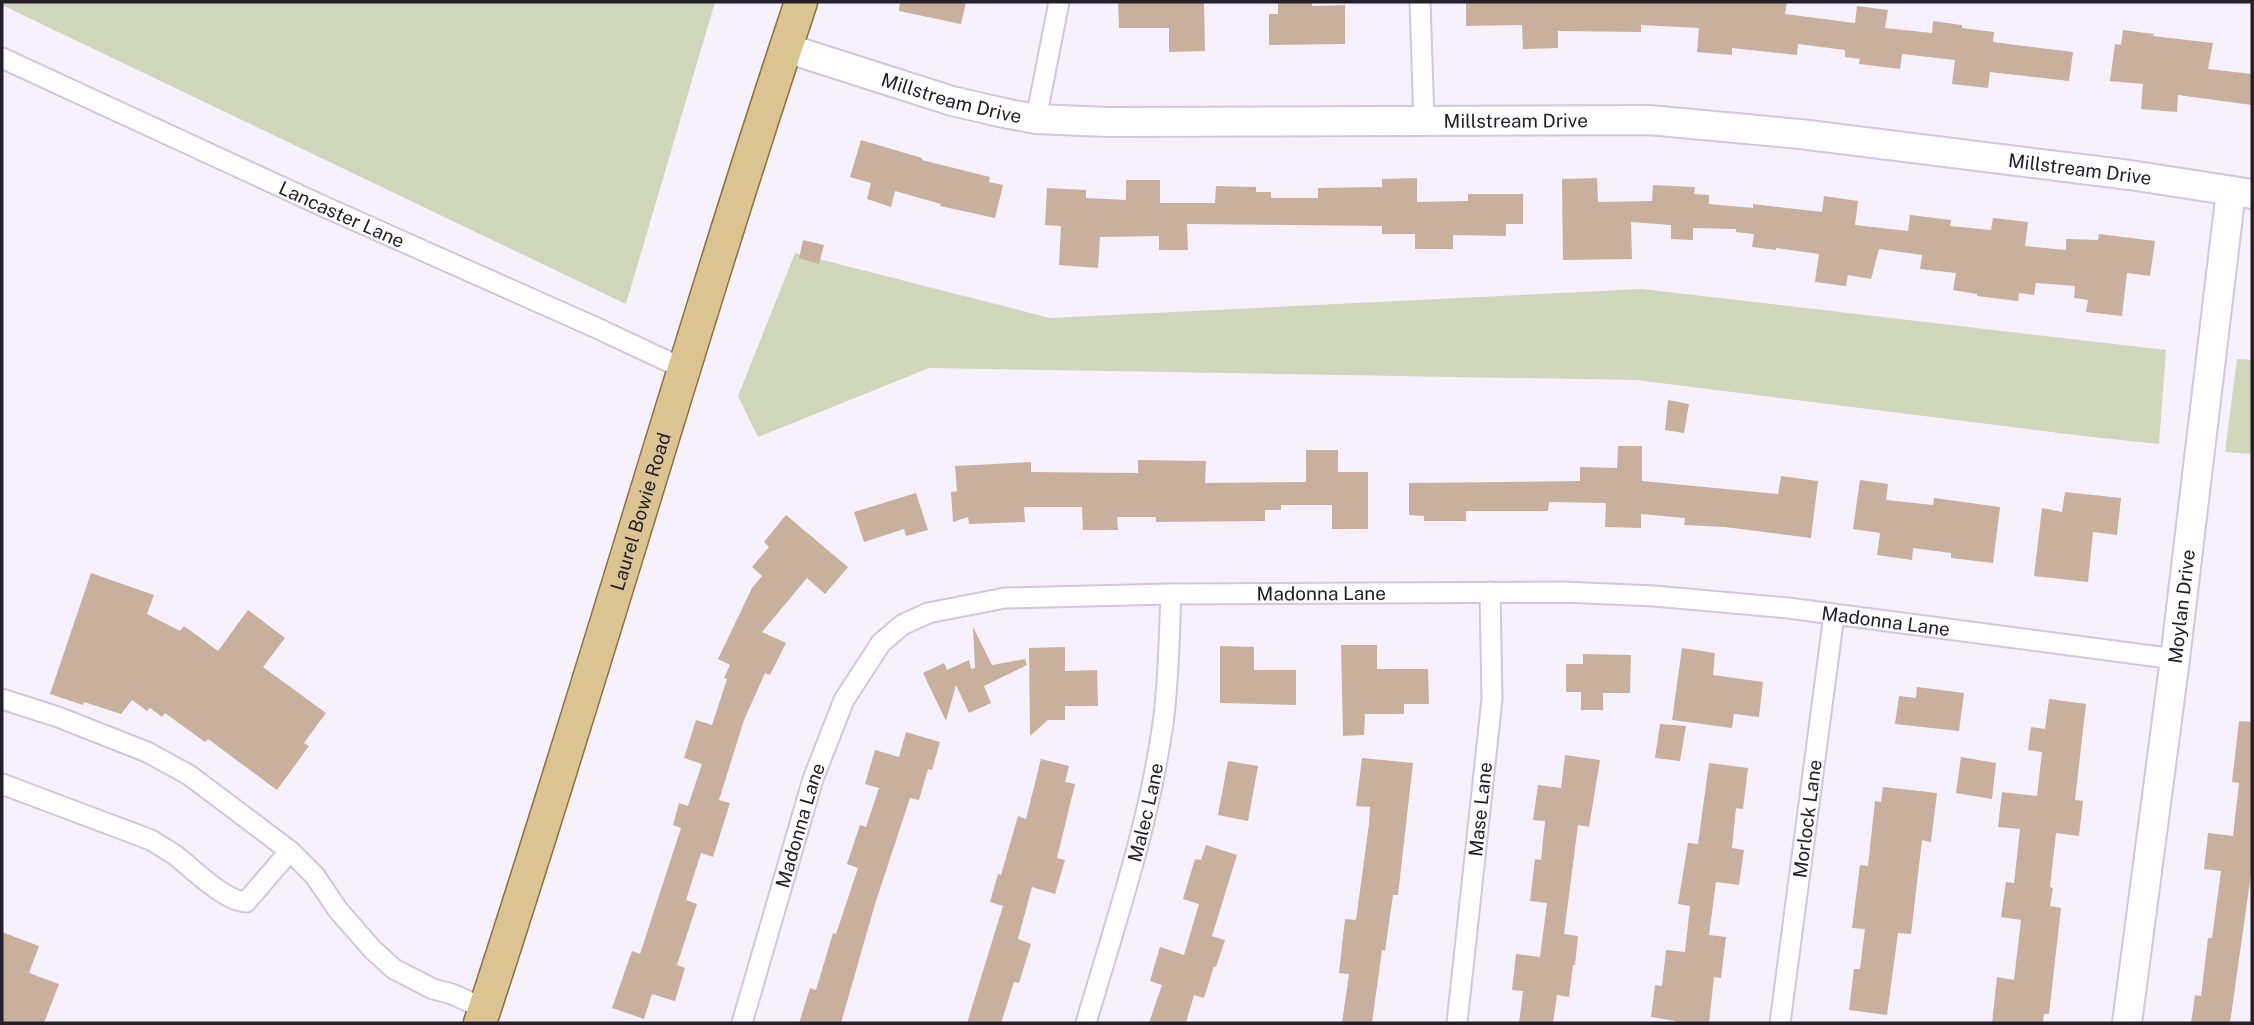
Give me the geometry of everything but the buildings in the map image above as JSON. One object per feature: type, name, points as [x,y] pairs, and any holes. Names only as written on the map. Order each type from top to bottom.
[{"type":"main road","name":"Laurel Bowie Road","points":[[482,1016],[801,2]]},
{"type":"street","points":[[1036,119],[1059,2]]},
{"type":"street","points":[[1420,2],[1424,121]]},
{"type":"street","name":"Millstream Drive","points":[[786,48],[952,101],[1036,119],[1108,122],[1649,120],[1800,134],[2242,192]]},
{"type":"street","name":"Lancaster Lane","points":[[2,58],[684,369]]},
{"type":"street","name":"Moylan Drive","points":[[2127,1023],[2175,659],[2242,192]]},
{"type":"street","name":"Madonna Lane","points":[[742,1023],[813,779],[844,700],[881,643],[902,625],[928,613],[1005,598],[1171,594],[1490,593],[1654,596],[1719,601],[2175,659]]},
{"type":"street","name":"Mase Lane","points":[[1457,1023],[1492,699],[1490,593]]},
{"type":"street","name":"Malec Lane","points":[[1086,1023],[1129,876],[1151,787],[1163,724],[1168,676],[1171,594]]},
{"type":"street","name":"Morlock Lane","points":[[1780,1023],[1833,615]]},
{"type":"street","points":[[2,699],[58,716],[158,757],[189,775],[290,851],[315,876],[338,910],[373,950],[394,969],[433,989],[452,994],[482,1016]]},
{"type":"street","points":[[2,784],[151,840],[239,901],[246,902],[290,851]]},
{"type":"green space","points":[[2,2],[715,2],[626,304],[2,5]]},
{"type":"green space","points":[[795,253],[1050,318],[1642,289],[2166,350],[2159,444],[1636,380],[929,368],[758,437],[738,396]]},
{"type":"green space","points":[[2237,359],[2252,360],[2252,454],[2225,452]]}]
